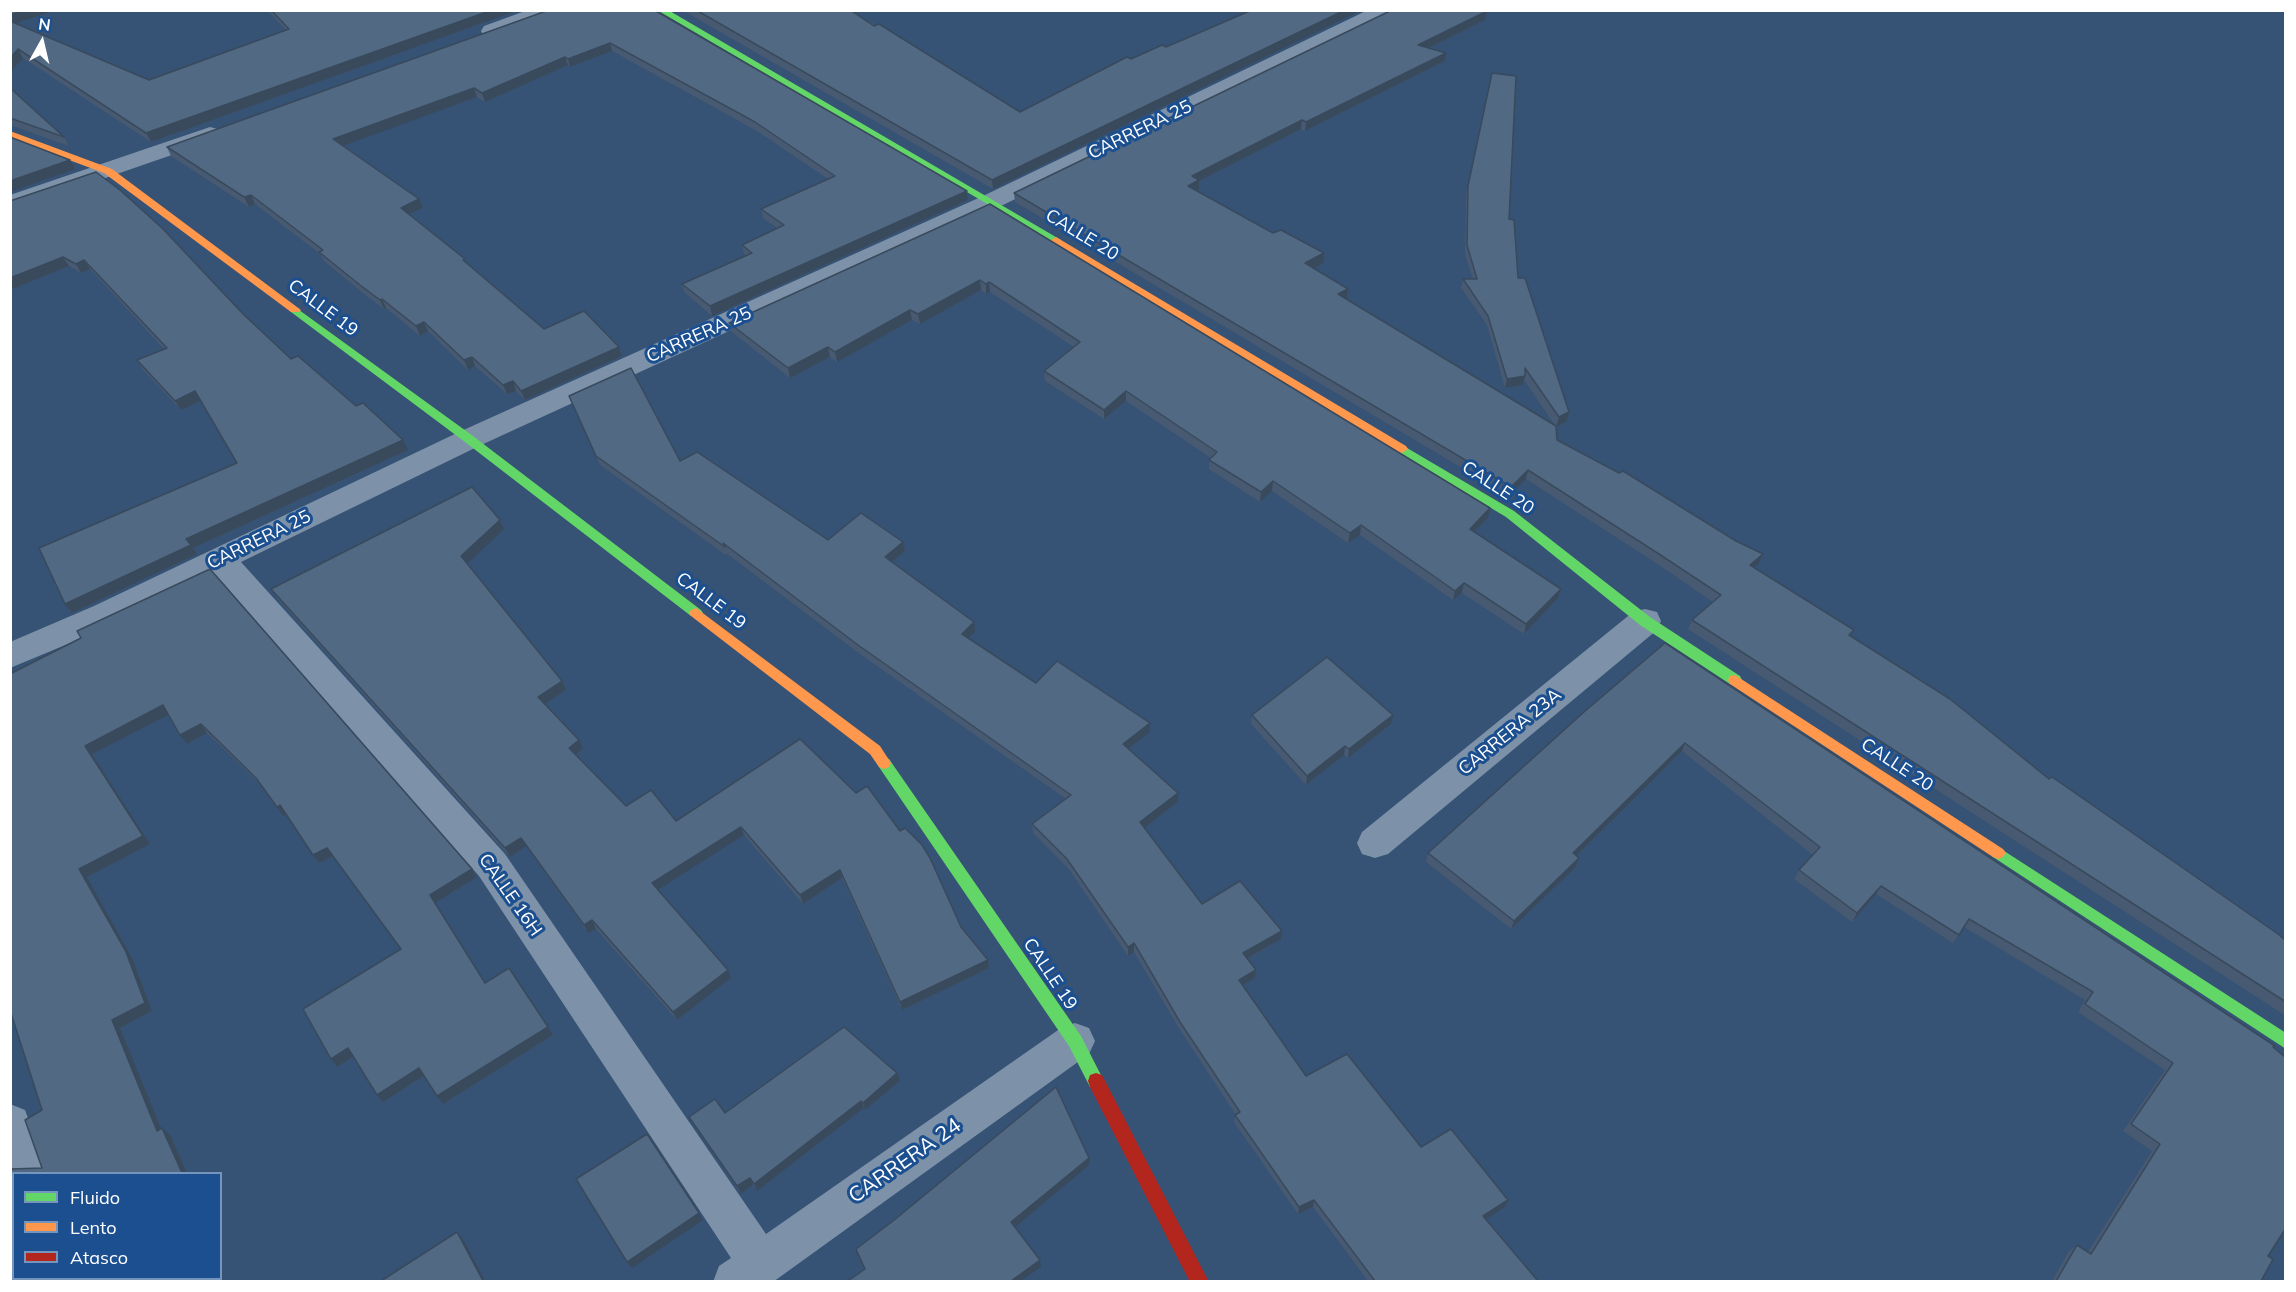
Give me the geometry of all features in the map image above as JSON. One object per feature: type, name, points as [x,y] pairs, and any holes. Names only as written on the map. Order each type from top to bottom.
[{"type":"street","points":[[472,39],[549,10]]},
{"type":"street","name":"CALLE 20","points":[[661,10],[992,201],[1510,514],[1646,621],[2286,1042]]},
{"type":"street","name":"CARRERA 25","points":[[10,656],[105,615],[469,439],[992,201],[1386,10]]},
{"type":"street","points":[[10,204],[230,127]]},
{"type":"street","name":"CALLE 19","points":[[10,134],[108,171],[469,439],[875,750],[1075,1041],[1200,1281]]},
{"type":"street","name":"CALLE 16H","points":[[220,559],[492,865],[747,1272]]},
{"type":"street","name":"CARRERA 23A","points":[[1375,843],[1646,621]]},
{"type":"street","name":"CARRERA 24","points":[[747,1272],[1075,1041]]},
{"type":"street","points":[[10,1124],[27,1172]]},
{"type":"building","points":[[10,10],[24,10],[10,15]]},
{"type":"building","points":[[271,10],[492,10],[146,133],[18,49],[10,58],[10,21],[149,80],[289,29]]},
{"type":"building","points":[[549,10],[654,10],[967,191],[710,306],[682,284],[752,253],[742,245],[784,225],[761,209],[835,176],[755,122],[610,43],[568,59],[565,57],[482,93],[474,88],[333,139],[419,199],[401,208],[465,259],[463,260],[544,329],[584,311],[619,347],[521,391],[513,381],[503,385],[472,357],[464,360],[424,322],[416,326],[382,299],[380,300],[319,252],[323,250],[251,195],[244,197],[167,147]]},
{"type":"building","points":[[696,10],[850,10],[874,26],[879,24],[1020,112],[1127,57],[1131,59],[1162,45],[1166,47],[1252,10],[1345,10],[992,180]]},
{"type":"building","points":[[1392,10],[1487,11],[1418,45],[1446,53],[1306,122],[1302,120],[1192,176],[1199,180],[1188,186],[1273,233],[1281,230],[1324,253],[1305,263],[1348,289],[1338,294],[1556,426],[1557,440],[1619,473],[1623,471],[1736,541],[1763,554],[1750,565],[1854,630],[1849,635],[1950,699],[2049,779],[2052,777],[2278,934],[2286,941],[2286,1002],[1692,620],[1721,595],[1528,470],[1511,487],[1014,193]]},
{"type":"building","points":[[1492,73],[1516,76],[1509,219],[1514,220],[1518,278],[1525,278],[1569,412],[1559,417],[1525,368],[1525,376],[1507,379],[1488,316],[1463,279],[1477,279],[1467,245],[1468,186]]},
{"type":"building","points":[[10,88],[64,137],[10,118]]},
{"type":"building","points":[[10,137],[70,160],[10,181]]},
{"type":"building","points":[[96,172],[120,190],[163,229],[243,314],[291,359],[298,356],[356,406],[363,403],[403,440],[186,539],[191,545],[65,604],[39,548],[237,463],[195,391],[175,401],[137,360],[167,348],[84,260],[76,264],[63,257],[10,278],[10,201]]},
{"type":"building","points":[[990,204],[1490,508],[1470,529],[1561,589],[1526,624],[1464,583],[1455,591],[1361,525],[1350,533],[1273,481],[1261,492],[1209,460],[1217,452],[1126,391],[1104,410],[1044,371],[1080,342],[989,282],[986,284],[980,280],[918,314],[910,310],[835,352],[828,347],[788,368],[729,323]]},
{"type":"building","points":[[631,368],[680,461],[697,452],[828,540],[861,513],[903,542],[885,557],[974,622],[962,634],[1036,683],[1057,661],[1150,723],[1123,744],[1178,793],[1140,822],[1202,904],[1240,881],[1282,931],[1243,953],[1256,970],[1239,980],[1306,1076],[1347,1054],[1421,1147],[1451,1129],[1508,1200],[1483,1216],[1538,1281],[1375,1281],[1314,1200],[1299,1207],[1235,1115],[1240,1112],[1180,1022],[1134,943],[1128,947],[1067,859],[1032,824],[1071,795],[858,645],[723,543],[725,547],[596,456],[569,396]]},
{"type":"building","points":[[472,487],[500,520],[461,556],[562,681],[538,697],[579,740],[569,748],[626,806],[651,790],[676,821],[800,739],[856,793],[867,786],[900,831],[905,828],[922,845],[961,927],[988,960],[900,1002],[840,870],[800,895],[741,827],[652,883],[728,970],[673,1012],[592,920],[584,925],[521,838],[505,848],[271,589]]},
{"type":"building","points":[[210,569],[472,869],[430,895],[485,983],[509,968],[548,1027],[437,1096],[419,1068],[377,1095],[348,1048],[331,1059],[303,1009],[401,949],[327,848],[313,855],[280,805],[277,807],[256,778],[201,724],[180,735],[163,705],[85,746],[143,836],[79,869],[126,952],[145,1003],[112,1020],[157,1131],[162,1128],[182,1172],[12,1172],[12,1272],[10,1273],[10,1169],[42,1168],[25,1120],[42,1110],[10,1010],[10,674],[81,638],[77,631]]},
{"type":"building","points":[[1665,643],[2275,1046],[2273,1047],[2286,1058],[2286,1228],[2268,1256],[2273,1259],[2261,1281],[2056,1281],[2077,1245],[2091,1254],[2160,1144],[2131,1124],[2173,1063],[2085,1004],[2093,992],[1969,919],[1959,935],[1881,886],[1857,913],[1799,870],[1820,847],[1685,743],[1573,853],[1579,858],[1514,921],[1428,853],[1584,712]]},
{"type":"building","points":[[1327,657],[1393,715],[1349,749],[1345,746],[1307,776],[1252,715]]},
{"type":"building","points":[[844,1027],[897,1073],[863,1103],[861,1101],[754,1184],[750,1178],[737,1186],[689,1117],[715,1099],[725,1113]]},
{"type":"building","points":[[1056,1087],[1089,1158],[1011,1222],[1040,1260],[1011,1281],[848,1281],[865,1269],[856,1249]]},
{"type":"building","points":[[647,1134],[699,1213],[627,1262],[576,1179]]},
{"type":"building","points":[[457,1232],[483,1281],[381,1281]]},
{"type":"building","points":[[111,1280],[211,1281],[111,1281]]},
{"type":"traffic: fast","points":[[661,10],[1056,240]]},
{"type":"traffic: fast","points":[[295,310],[469,439],[696,613]]},
{"type":"traffic: fast","points":[[1402,449],[1510,514],[1645,621],[1735,680]]},
{"type":"traffic: fast","points":[[884,763],[1075,1041],[1096,1081]]},
{"type":"traffic: fast","points":[[1998,853],[2286,1042]]},
{"type":"traffic: slow","points":[[10,134],[108,171],[295,310]]},
{"type":"traffic: slow","points":[[1056,240],[1402,449]]},
{"type":"traffic: slow","points":[[696,613],[875,750],[884,763]]},
{"type":"traffic: slow","points":[[1735,680],[1998,853]]},
{"type":"traffic: jam","points":[[1096,1081],[1200,1282]]}]
